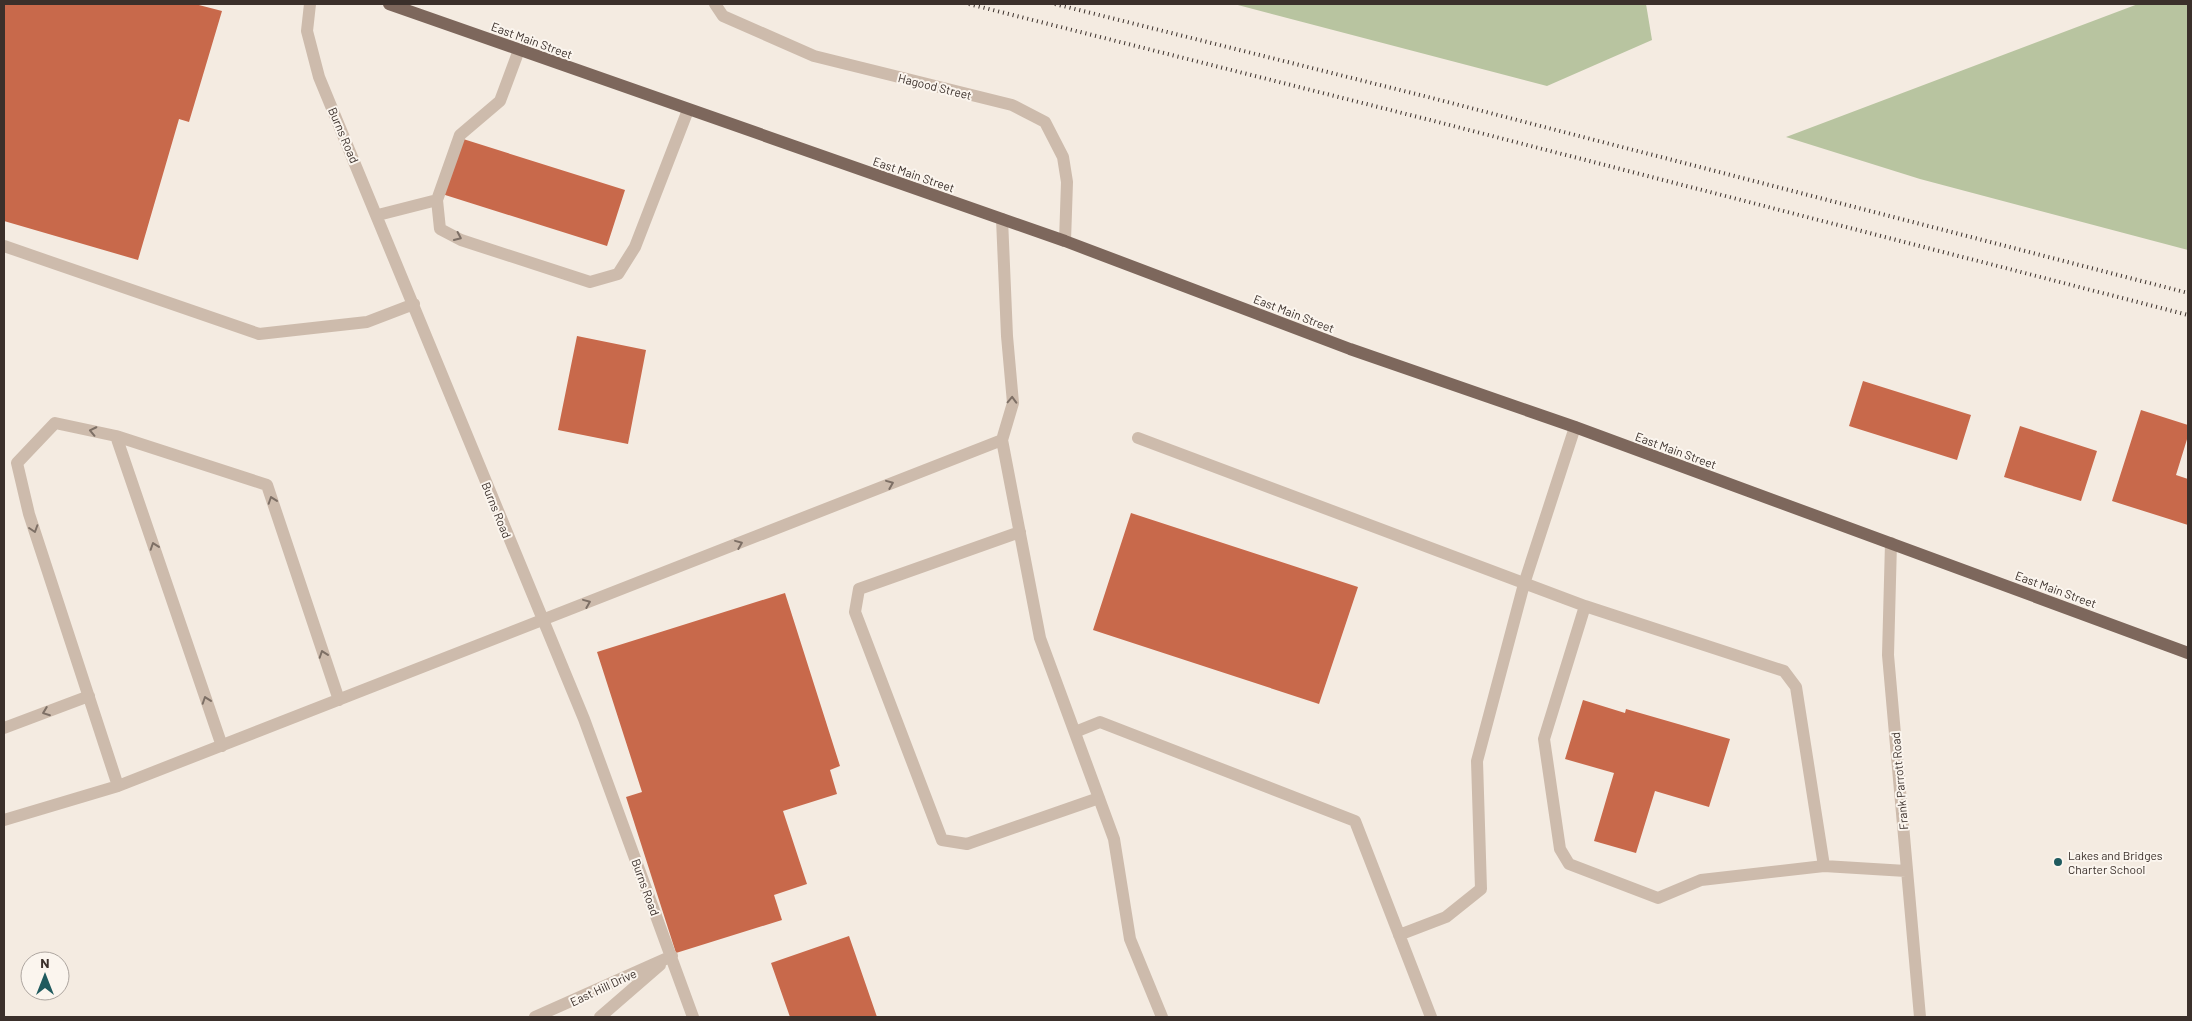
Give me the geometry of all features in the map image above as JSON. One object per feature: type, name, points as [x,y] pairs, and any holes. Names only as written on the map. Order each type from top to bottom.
[{"type":"main road","name":"East Main Street","points":[[389,4],[1065,241],[1350,349],[1575,427],[2188,653]]},
{"type":"street","name":"Burns Road","points":[[310,4],[307,31],[320,77],[378,215],[542,621],[584,718],[693,1017]]},
{"type":"street","name":"Hagood Street","points":[[715,4],[723,16],[814,56],[1012,105],[1045,122],[1064,157],[1067,182],[1065,241]]},
{"type":"street","points":[[519,50],[500,101],[460,135],[437,200],[440,229],[461,240],[590,282],[618,274],[635,247],[688,110]]},
{"type":"street","points":[[378,215],[437,200]]},
{"type":"street","points":[[1002,219],[1007,336],[1013,403],[1002,440],[1040,638],[1114,839],[1130,939],[1162,1017]]},
{"type":"street","points":[[4,246],[258,334],[367,322],[414,304]]},
{"type":"street","points":[[118,786],[29,514],[18,463],[55,423],[116,436],[267,485],[339,700]]},
{"type":"street","points":[[1399,935],[1446,917],[1481,889],[1476,761],[1524,584],[1575,427]]},
{"type":"street","points":[[116,436],[222,746]]},
{"type":"street","points":[[1138,438],[1524,584],[1585,606],[1784,671],[1796,687],[1824,866]]},
{"type":"street","points":[[4,821],[118,786],[1002,440]]},
{"type":"street","points":[[1020,532],[859,589],[855,612],[942,840],[967,844],[1099,798]]},
{"type":"street","name":"Frank Parrott Road","points":[[1891,543],[1888,654],[1920,1017]]},
{"type":"street","points":[[1585,606],[1544,739],[1560,849],[1569,864],[1658,898],[1701,880],[1824,866],[1906,871]]},
{"type":"street","points":[[4,728],[89,696]]},
{"type":"street","points":[[1075,732],[1100,722],[1355,821],[1431,1017]]},
{"type":"street","points":[[600,1017],[672,956]]},
{"type":"street","name":"East Hill Drive","points":[[535,1017],[672,956]]},
{"type":"green space","points":[[1234,4],[1646,4],[1652,40],[1547,86]]},
{"type":"green space","points":[[2138,4],[2188,4],[2188,250],[1920,179],[1786,137]]},
{"type":"building","points":[[4,4],[195,4],[222,11],[189,122],[179,119],[138,260],[4,221]]},
{"type":"building","points":[[460,138],[625,190],[607,246],[442,194]]},
{"type":"building","points":[[577,336],[646,350],[628,444],[558,430]]},
{"type":"building","points":[[1863,381],[1971,415],[1957,460],[1849,426]]},
{"type":"building","points":[[2141,410],[2188,425],[2188,436],[2176,475],[2188,479],[2188,525],[2112,501]]},
{"type":"building","points":[[2020,426],[2097,451],[2081,501],[2004,477]]},
{"type":"building","points":[[1131,513],[1358,587],[1319,704],[1093,630]]},
{"type":"building","points":[[785,593],[840,766],[830,770],[837,794],[783,811],[807,884],[774,895],[782,920],[676,953],[626,797],[642,792],[597,652]]},
{"type":"building","points":[[1583,700],[1625,713],[1626,709],[1730,739],[1709,807],[1655,791],[1636,853],[1594,841],[1614,773],[1565,759]]},
{"type":"building","points":[[849,936],[877,1017],[790,1017],[771,963]]},
{"type":"railway","points":[[969,4],[1426,119],[2188,315]]},
{"type":"railway","points":[[1055,4],[1432,98],[2188,293]]},
{"type":"place","name":"Lakes and Bridges Charter School","points":[[2058,862]]}]
